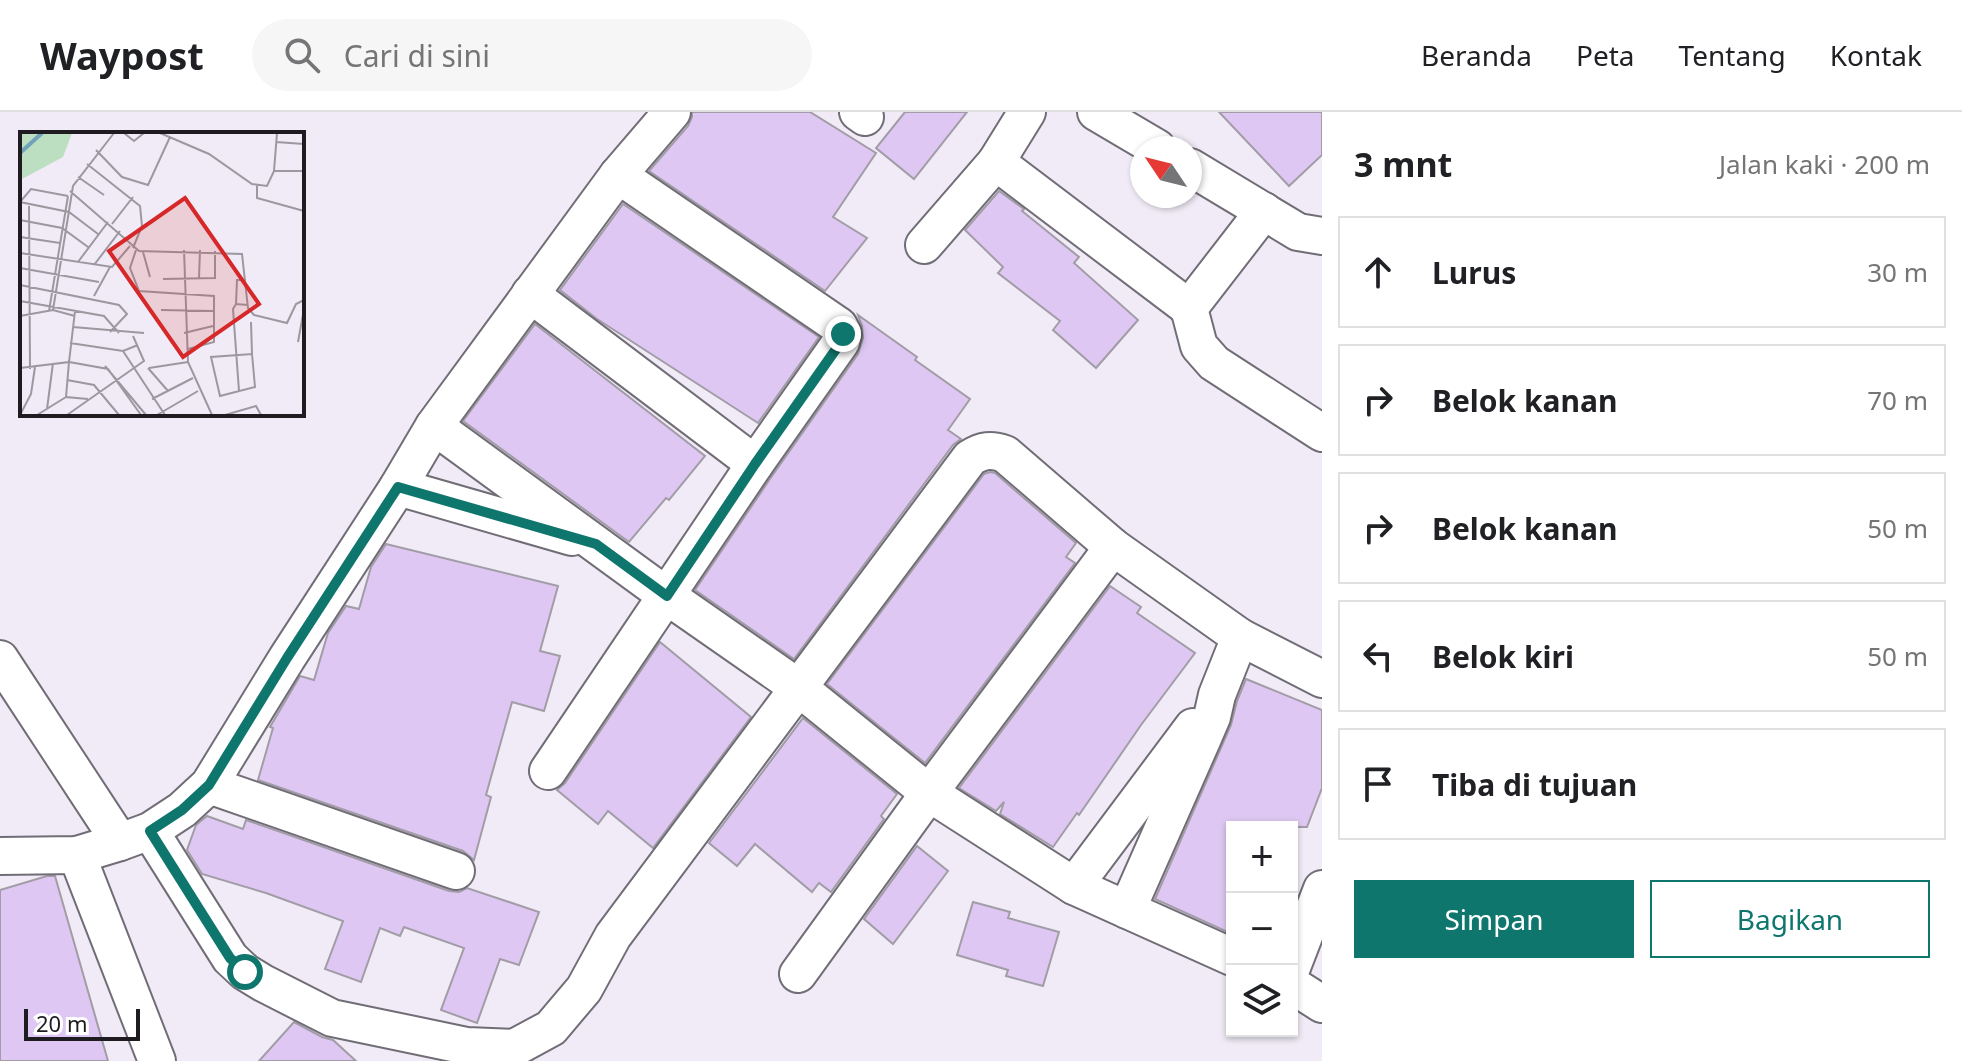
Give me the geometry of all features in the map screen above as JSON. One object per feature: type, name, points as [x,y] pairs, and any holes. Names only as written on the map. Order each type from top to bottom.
[{"type":"street","points":[[0,856],[77,855],[135,836],[182,810],[209,785],[434,426],[618,175],[672,112]]},
{"type":"street","points":[[924,245],[996,162],[1027,112]]},
{"type":"street","points":[[1096,112],[1137,136]]},
{"type":"street","points":[[996,162],[1189,308],[1199,346],[1214,363],[1322,433]]},
{"type":"street","points":[[1202,174],[1298,232],[1322,236]]},
{"type":"street","points":[[548,771],[841,342],[843,334],[839,326],[618,175]]},
{"type":"street","points":[[1189,308],[1264,211]]},
{"type":"street","points":[[530,294],[755,464]]},
{"type":"street","points":[[434,426],[799,688],[929,793],[1074,886],[1226,954]]},
{"type":"street","points":[[0,659],[230,958],[245,972],[332,1018],[467,1046],[514,1048],[551,1028],[584,989],[613,936],[970,458],[981,451],[993,450],[1005,454],[1113,547],[1240,637],[1322,679]]},
{"type":"street","points":[[398,487],[596,544]]},
{"type":"street","points":[[798,974],[1113,547]]},
{"type":"street","points":[[1127,910],[1212,717],[1217,695],[1240,637]]},
{"type":"street","points":[[1074,886],[1217,695]]},
{"type":"street","points":[[209,785],[456,871]]},
{"type":"street","points":[[77,855],[157,1061]]},
{"type":"street","points":[[1293,965],[1322,889]]},
{"type":"street","points":[[1298,989],[1322,1004]]},
{"type":"building","points":[[692,112],[810,112],[876,153],[833,217],[867,238],[825,291],[649,171],[688,126]]},
{"type":"building","points":[[905,112],[967,112],[914,179],[876,148]]},
{"type":"building","points":[[1219,112],[1322,112],[1322,155],[1289,186]]},
{"type":"building","points":[[999,191],[1079,257],[1074,263],[1138,320],[1096,368],[1053,330],[1060,321],[998,273],[1003,267],[965,230]]},
{"type":"building","points":[[623,204],[819,337],[758,423],[597,319],[560,290]]},
{"type":"building","points":[[858,315],[970,399],[948,430],[961,439],[953,445],[794,659],[695,590],[858,354],[863,338]]},
{"type":"building","points":[[535,324],[705,456],[629,542],[463,421]]},
{"type":"building","points":[[995,473],[1076,543],[1066,557],[1075,563],[925,763],[827,684],[984,474]]},
{"type":"building","points":[[386,544],[558,586],[540,651],[560,656],[544,711],[512,702],[486,795],[491,797],[474,860],[463,851],[258,780],[273,728],[270,727],[300,676],[314,680],[328,633],[346,606],[359,609],[371,567]]},
{"type":"building","points":[[1110,586],[1141,607],[1137,613],[1195,653],[1053,847],[1000,814],[1004,802],[996,811],[959,788]]},
{"type":"building","points":[[660,642],[751,717],[653,848],[608,811],[598,824],[557,790],[565,783]]},
{"type":"building","points":[[1246,679],[1322,710],[1322,788],[1307,827],[1298,827],[1298,821],[1226,821],[1226,931],[1155,899],[1231,725]]},
{"type":"building","points":[[803,718],[897,794],[881,816],[884,819],[831,892],[819,883],[812,892],[755,844],[737,866],[709,843]]},
{"type":"building","points":[[207,816],[243,829],[246,820],[449,891],[459,892],[467,888],[539,912],[519,965],[500,959],[477,1023],[441,1010],[464,948],[404,927],[400,936],[380,928],[361,982],[325,969],[343,921],[202,874],[187,850],[196,825]]},
{"type":"building","points":[[917,846],[948,871],[893,944],[864,919]]},
{"type":"building","points":[[55,876],[108,1061],[0,1061],[0,890]]},
{"type":"building","points":[[973,902],[1010,912],[1008,918],[1059,932],[1043,986],[1006,976],[1008,970],[957,955]]},
{"type":"building","points":[[294,1022],[333,1040],[356,1061],[259,1061]]},
{"type":"route","points":[[245,972],[230,958],[150,831],[182,810],[209,785],[398,487],[596,544],[667,596],[841,342],[843,334]]}]
